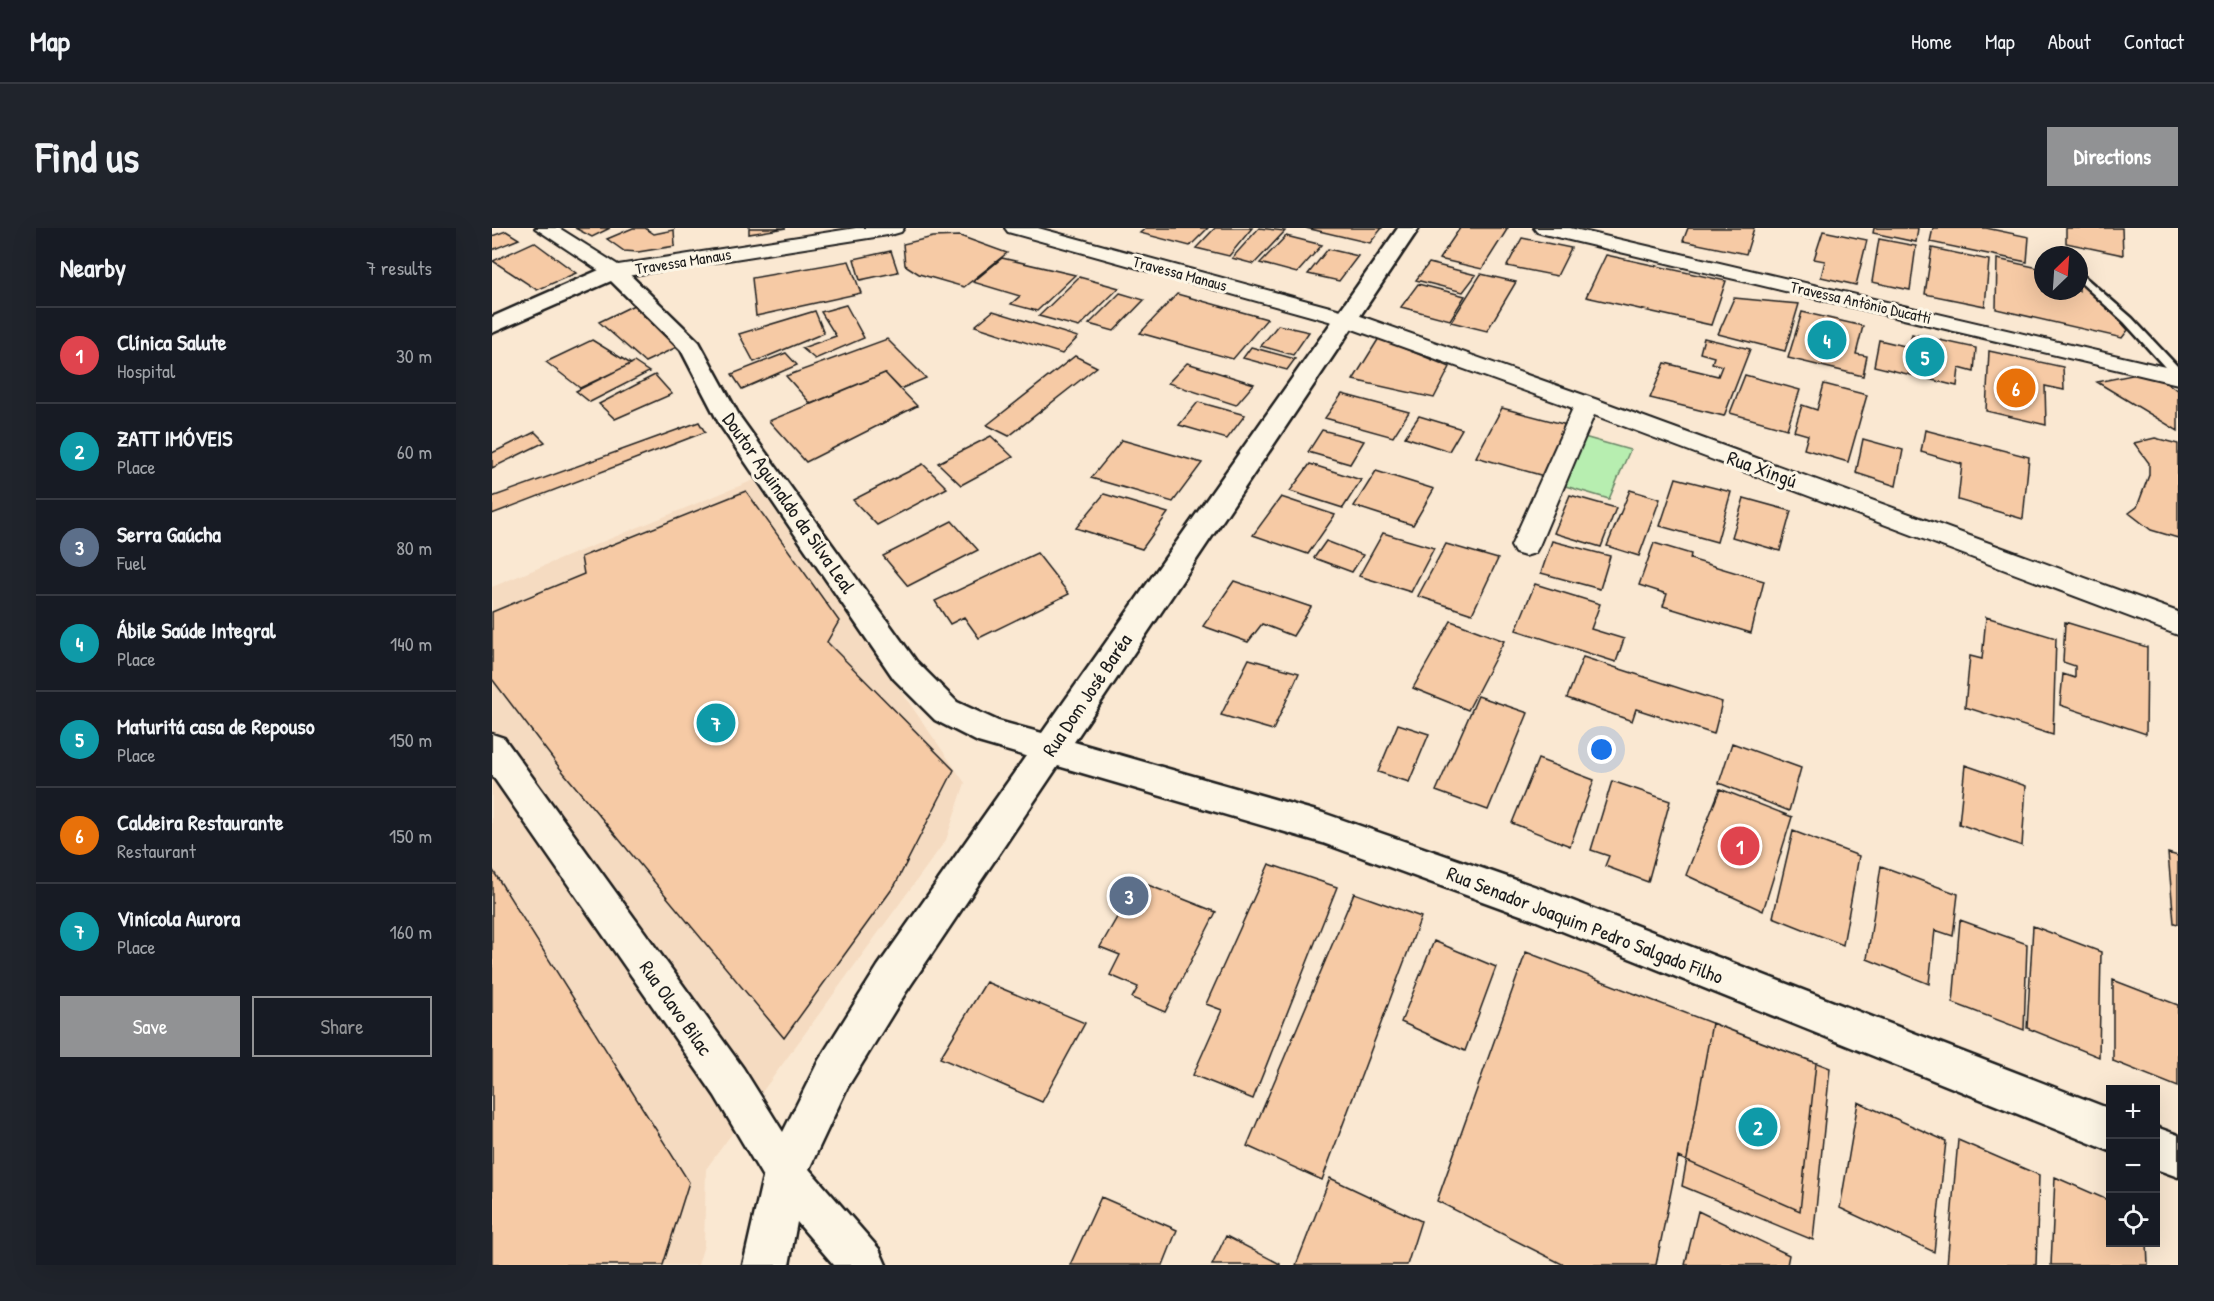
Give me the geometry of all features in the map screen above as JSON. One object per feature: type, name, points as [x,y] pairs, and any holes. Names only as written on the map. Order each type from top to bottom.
[{"type":"main road","name":"Rua Dom José Baréa","points":[[766,1265],[785,1174],[833,1074],[892,979],[1344,318],[1409,228]]},
{"type":"main road","points":[[492,326],[614,272]]},
{"type":"main road","name":"Doutor Aguinaldo da Silva Leal","points":[[614,272],[691,347],[729,419],[905,670],[946,711],[990,732],[1051,748]]},
{"type":"main road","name":"Rua Senador Joaquim Pedro Salgado Filho","points":[[1051,748],[1323,828],[1542,906],[2106,1128]]},
{"type":"main road","name":"Rua Olavo Bilac","points":[[494,753],[729,1082],[785,1174],[862,1265]]},
{"type":"main road","points":[[2160,1149],[2178,1156]]},
{"type":"street","name":"Doutor Aguinaldo da Silva Leal","points":[[545,228],[614,272]]},
{"type":"street","name":"Travessa Manaus","points":[[614,272],[894,228]]},
{"type":"street","name":"Travessa Manaus","points":[[1015,228],[1344,318]]},
{"type":"street","name":"Travessa Antônio Ducatti","points":[[1544,228],[2178,375]]},
{"type":"street","name":"Rua Xingú","points":[[1344,318],[1587,404],[2178,624]]},
{"type":"street","points":[[1525,546],[1587,404]]},
{"type":"lane","points":[[2088,283],[2127,320],[2178,375]]},
{"type":"shaded area","points":[[754,480],[965,783],[946,840],[706,1169],[704,1245],[698,1265],[492,1265],[492,587]]},
{"type":"green space","points":[[1584,437],[1630,450],[1609,499],[1562,485]]},
{"type":"building","points":[[575,228],[610,228],[592,237]]},
{"type":"building","points":[[633,228],[645,228],[654,234],[674,230],[675,246],[638,252],[624,251],[607,239]]},
{"type":"building","points":[[749,228],[786,228],[749,234]]},
{"type":"building","points":[[1146,228],[1208,228],[1190,246],[1140,233]]},
{"type":"building","points":[[1215,228],[1252,228],[1229,256],[1196,248]]},
{"type":"building","points":[[1259,228],[1285,231],[1254,264],[1232,258]]},
{"type":"building","points":[[1306,228],[1382,228],[1370,243]]},
{"type":"building","points":[[1460,228],[1508,228],[1482,269],[1439,259]]},
{"type":"building","points":[[1688,228],[1754,228],[1746,254],[1683,241]]},
{"type":"building","points":[[1874,228],[1918,228],[1916,242],[1873,233]]},
{"type":"building","points":[[1933,228],[1986,228],[2029,237],[2027,262],[1930,242]]},
{"type":"building","points":[[2066,228],[2122,228],[2123,255],[2088,246],[2066,243]]},
{"type":"building","points":[[506,231],[519,239],[492,250],[492,236]]},
{"type":"building","points":[[1823,231],[1867,240],[1856,285],[1821,277],[1825,261],[1814,259]]},
{"type":"building","points":[[960,236],[1007,253],[964,287],[919,274],[905,265],[903,244],[933,237]]},
{"type":"building","points":[[1286,236],[1322,245],[1297,273],[1260,263]]},
{"type":"building","points":[[1522,238],[1571,248],[1557,276],[1507,266]]},
{"type":"building","points":[[1879,239],[1916,246],[1910,290],[1872,282]]},
{"type":"building","points":[[534,242],[576,273],[537,290],[493,261]]},
{"type":"building","points":[[1932,248],[1989,260],[1985,306],[1925,294]]},
{"type":"building","points":[[1328,249],[1358,256],[1339,281],[1308,274]]},
{"type":"building","points":[[891,251],[898,272],[860,280],[854,259]]},
{"type":"building","points":[[1606,255],[1726,281],[1711,325],[1586,297]]},
{"type":"building","points":[[1002,258],[1075,275],[1037,311],[1011,304],[1020,296],[973,282]]},
{"type":"building","points":[[1997,259],[2034,267],[2034,300],[2088,300],[2088,288],[2128,330],[2122,338],[1996,309]]},
{"type":"building","points":[[849,261],[861,293],[756,316],[752,278]]},
{"type":"building","points":[[1429,263],[1476,275],[1463,292],[1416,280]]},
{"type":"building","points":[[1481,274],[1516,282],[1487,331],[1451,322]]},
{"type":"building","points":[[1079,277],[1119,288],[1079,327],[1039,316]]},
{"type":"building","points":[[1418,284],[1465,296],[1450,320],[1401,307]]},
{"type":"building","points":[[1120,293],[1144,300],[1114,331],[1089,324]]},
{"type":"building","points":[[1177,294],[1267,319],[1233,359],[1140,333]]},
{"type":"building","points":[[1734,298],[1799,304],[1785,351],[1718,334]]},
{"type":"building","points":[[634,305],[677,347],[645,362],[599,322]]},
{"type":"building","points":[[846,305],[864,338],[815,359],[802,348],[836,336],[821,312]]},
{"type":"building","points":[[815,311],[824,333],[754,362],[739,334]]},
{"type":"building","points":[[993,311],[1078,337],[1062,354],[975,326]]},
{"type":"building","points":[[1802,312],[1863,326],[1856,354],[1867,356],[1863,376],[1788,358]]},
{"type":"building","points":[[1278,325],[1309,332],[1293,355],[1261,346]]},
{"type":"building","points":[[1912,334],[1976,348],[1974,372],[1959,368],[1957,386],[1874,366],[1879,340],[1909,347]]},
{"type":"building","points":[[1379,338],[1450,367],[1434,398],[1353,380]]},
{"type":"building","points":[[1704,338],[1750,349],[1724,416],[1650,398],[1665,363],[1718,376],[1722,366],[1712,363],[1714,357],[1700,353]]},
{"type":"building","points":[[887,339],[926,378],[900,389],[885,373],[811,404],[786,376]]},
{"type":"building","points":[[592,340],[631,364],[580,388],[546,362]]},
{"type":"building","points":[[1251,347],[1295,359],[1287,370],[1243,358]]},
{"type":"building","points":[[1989,351],[2063,367],[2064,390],[2045,386],[2046,425],[1986,411]]},
{"type":"building","points":[[786,353],[797,365],[742,389],[732,374]]},
{"type":"building","points":[[1075,356],[1097,367],[1009,436],[987,425]]},
{"type":"building","points":[[634,362],[649,372],[590,402],[576,391]]},
{"type":"building","points":[[1187,363],[1254,384],[1236,405],[1168,383]]},
{"type":"building","points":[[2152,371],[2178,391],[2178,431],[2097,382]]},
{"type":"building","points":[[885,373],[917,406],[806,462],[769,421]]},
{"type":"building","points":[[655,375],[672,394],[615,419],[599,404]]},
{"type":"building","points":[[1745,375],[1800,390],[1787,429],[1730,413]]},
{"type":"building","points":[[1824,384],[1867,395],[1848,462],[1804,449],[1808,435],[1794,431],[1802,405],[1817,410]]},
{"type":"building","points":[[1342,394],[1409,412],[1393,437],[1325,418]]},
{"type":"building","points":[[1198,402],[1245,415],[1227,439],[1179,425]]},
{"type":"building","points":[[1502,408],[1567,425],[1544,476],[1476,457]]},
{"type":"building","points":[[1419,416],[1462,429],[1449,451],[1405,437]]},
{"type":"building","points":[[699,422],[705,432],[492,514],[492,497]]},
{"type":"building","points":[[1322,430],[1364,441],[1350,464],[1308,452]]},
{"type":"building","points":[[1925,430],[2029,457],[2023,519],[1958,500],[1962,464],[1921,452]]},
{"type":"building","points":[[535,432],[545,442],[492,468],[492,453]]},
{"type":"building","points":[[991,436],[1013,457],[961,485],[938,463]]},
{"type":"building","points":[[2155,438],[2178,444],[2178,538],[2151,530],[2129,513],[2137,507],[2149,475],[2149,463],[2134,443]]},
{"type":"building","points":[[1863,439],[1903,450],[1896,486],[1856,473]]},
{"type":"building","points":[[1122,440],[1202,463],[1173,502],[1091,478]]},
{"type":"building","points":[[923,464],[947,488],[877,525],[853,500]]},
{"type":"building","points":[[1310,464],[1361,480],[1343,508],[1290,491]]},
{"type":"building","points":[[1376,471],[1434,489],[1413,525],[1354,506]]},
{"type":"building","points":[[1676,478],[1731,492],[1717,542],[1660,526]]},
{"type":"building","points":[[1630,490],[1660,499],[1639,556],[1607,546]]},
{"type":"building","points":[[746,491],[839,621],[827,642],[954,770],[895,885],[784,1038],[559,767],[492,679],[492,612],[584,574],[581,557]]},
{"type":"building","points":[[1104,494],[1168,513],[1142,549],[1076,528]]},
{"type":"building","points":[[1570,495],[1616,508],[1601,547],[1554,533]]},
{"type":"building","points":[[1281,497],[1335,515],[1308,554],[1253,535]]},
{"type":"building","points":[[1744,498],[1791,511],[1780,551],[1732,537]]},
{"type":"building","points":[[952,521],[978,550],[908,586],[883,556]]},
{"type":"building","points":[[1383,533],[1434,548],[1411,592],[1359,576]]},
{"type":"building","points":[[1326,541],[1363,555],[1352,572],[1314,558]]},
{"type":"building","points":[[1552,541],[1610,556],[1600,589],[1541,573]]},
{"type":"building","points":[[1654,543],[1691,554],[1690,559],[1764,581],[1751,633],[1663,606],[1667,594],[1639,585]]},
{"type":"building","points":[[1446,544],[1498,559],[1472,614],[1418,596]]},
{"type":"building","points":[[1037,553],[1069,594],[979,638],[964,617],[950,624],[935,601]]},
{"type":"building","points":[[1234,581],[1311,607],[1293,636],[1262,624],[1248,642],[1203,626]]},
{"type":"building","points":[[1535,584],[1600,604],[1591,629],[1624,639],[1616,662],[1516,630]]},
{"type":"building","points":[[1986,617],[2056,638],[2053,735],[1965,707],[1970,656],[1982,659]]},
{"type":"building","points":[[1451,621],[1504,641],[1468,710],[1413,688]]},
{"type":"building","points":[[2065,622],[2147,647],[2146,734],[2060,705],[2063,674],[2075,678],[2075,666],[2063,662]]},
{"type":"building","points":[[1583,657],[1722,702],[1714,734],[1636,709],[1632,721],[1567,698]]},
{"type":"building","points":[[1249,659],[1299,673],[1273,730],[1221,715]]},
{"type":"building","points":[[1478,696],[1528,713],[1488,810],[1436,791]]},
{"type":"building","points":[[1398,724],[1429,734],[1409,782],[1378,772]]},
{"type":"building","points":[[1732,743],[1801,768],[1789,811],[1719,783]]},
{"type":"building","points":[[1538,759],[1594,780],[1570,846],[1512,823]]},
{"type":"building","points":[[1965,765],[2026,786],[2022,846],[1959,824]]},
{"type":"building","points":[[1612,781],[1670,801],[1648,882],[1605,866],[1609,856],[1591,850]]},
{"type":"building","points":[[1720,789],[1792,817],[1763,911],[1686,875]]},
{"type":"building","points":[[1793,831],[1859,856],[1843,945],[1773,917]]},
{"type":"building","points":[[2168,853],[2178,856],[2178,924],[2174,923]]},
{"type":"building","points":[[1269,864],[1337,887],[1253,1099],[1193,1075],[1222,1010],[1206,1004]]},
{"type":"building","points":[[1881,866],[1958,894],[1953,936],[1935,930],[1929,984],[1867,959]]},
{"type":"building","points":[[492,869],[689,1182],[663,1265],[492,1265]]},
{"type":"building","points":[[1138,881],[1216,912],[1165,1012],[1132,998],[1138,987],[1110,975],[1120,955],[1100,947]]},
{"type":"building","points":[[1354,893],[1421,917],[1322,1180],[1247,1146]]},
{"type":"building","points":[[1960,920],[2027,944],[2024,1030],[1953,1003]]},
{"type":"building","points":[[2033,926],[2101,952],[2099,1057],[2027,1028]]},
{"type":"building","points":[[1434,941],[1496,967],[1465,1051],[1401,1022]]},
{"type":"building","points":[[1526,952],[1816,1063],[1800,1211],[1678,1157],[1656,1265],[1564,1265],[1437,1201]]},
{"type":"building","points":[[2113,980],[2178,1005],[2178,1087],[2113,1061]]},
{"type":"building","points":[[986,982],[1085,1023],[1042,1102],[940,1058]]},
{"type":"building","points":[[1712,1023],[1830,1068],[1813,1240],[1682,1186]]},
{"type":"building","points":[[1858,1102],[1946,1141],[1934,1252],[1840,1208]]},
{"type":"building","points":[[1958,1140],[2039,1175],[2036,1265],[1947,1265]]},
{"type":"building","points":[[2055,1177],[2106,1199],[2106,1247],[2147,1247],[2148,1265],[2051,1265]]},
{"type":"building","points":[[1330,1178],[1421,1221],[1407,1265],[1296,1265]]},
{"type":"building","points":[[1101,1197],[1177,1230],[1163,1265],[1070,1265]]},
{"type":"building","points":[[1698,1211],[1789,1255],[1787,1265],[1685,1265]]},
{"type":"building","points":[[1226,1236],[1280,1264],[1280,1265],[1212,1265]]},
{"type":"place","name":"Ábile Saúde Integral","points":[[1827,340]]},
{"type":"place","name":"Maturitá casa de Repouso","points":[[1925,357]]},
{"type":"place","name":"Caldeira Restaurante","points":[[2016,388]]},
{"type":"place","name":"Vinícola Aurora","points":[[716,723]]},
{"type":"place","name":"Clínica Salute","points":[[1740,846]]},
{"type":"place","name":"Serra Gaúcha","points":[[1129,896]]},
{"type":"place","name":"ZATT IMÓVEIS","points":[[1758,1127]]}]
